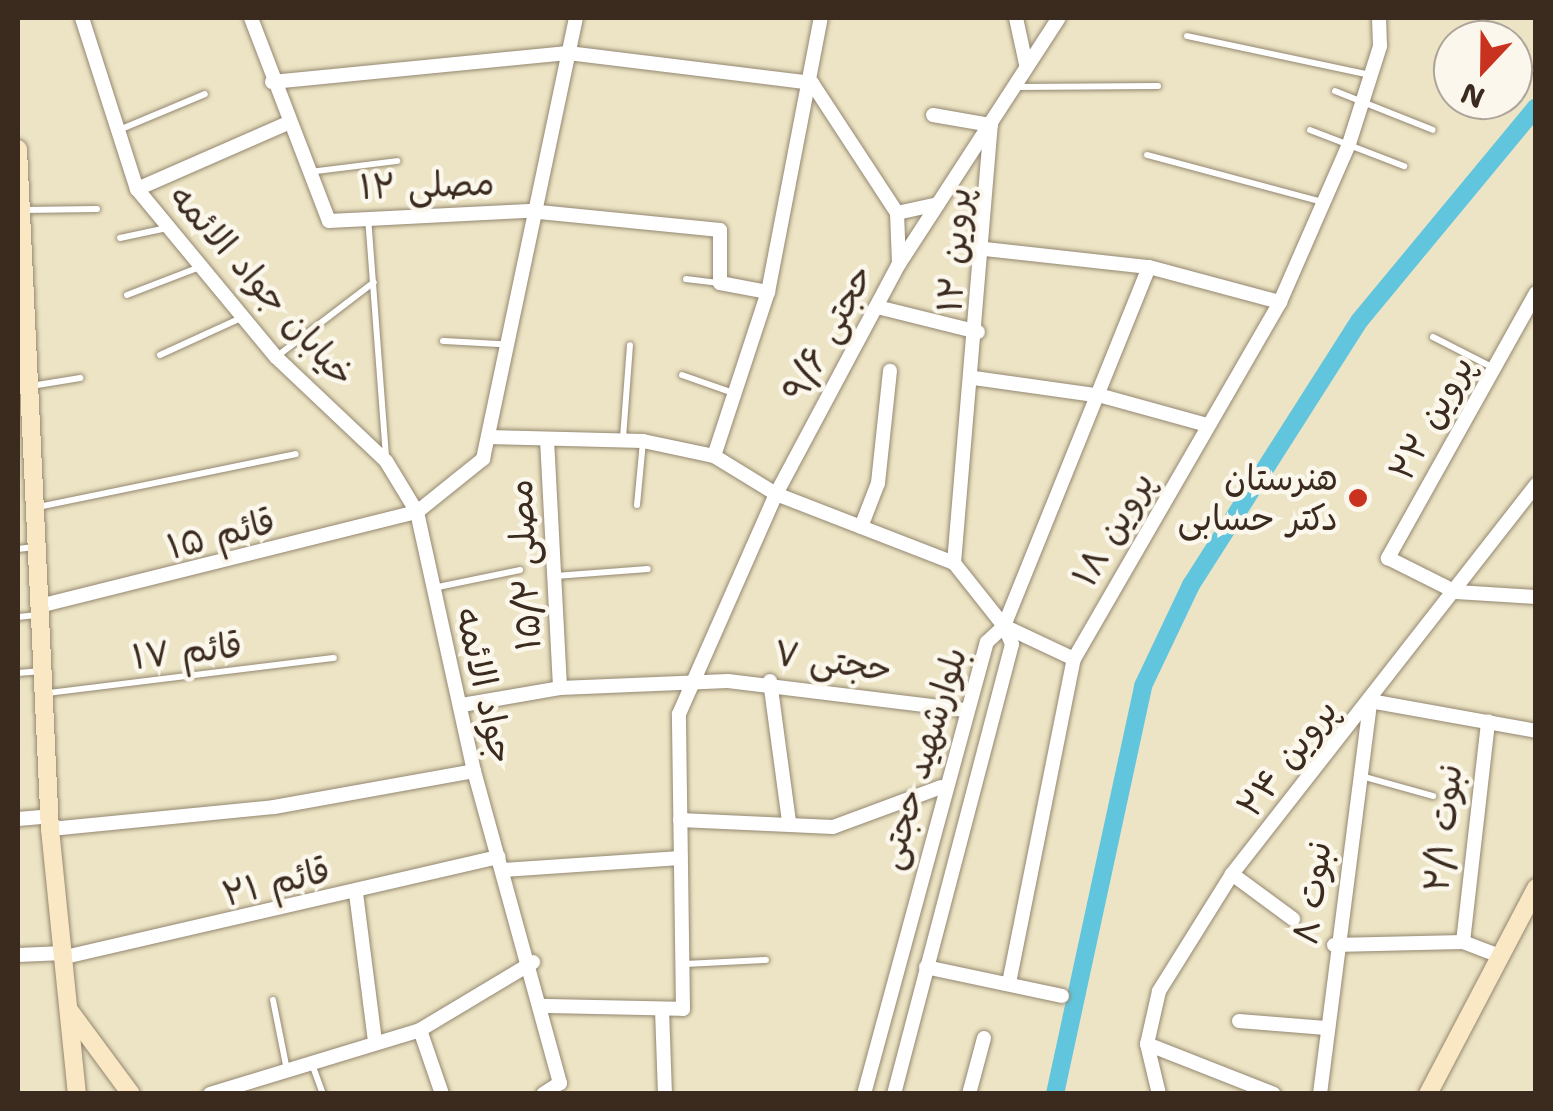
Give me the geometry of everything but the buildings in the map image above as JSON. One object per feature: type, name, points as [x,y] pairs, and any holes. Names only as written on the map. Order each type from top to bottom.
[{"type":"street","name":"خیابان جواد الائمه","points":[[84,18],[137,189],[276,357],[386,460],[416,512]]},
{"type":"street","points":[[251,18],[305,172]]},
{"type":"street","points":[[416,512],[483,459],[500,344],[528,211],[576,18]]},
{"type":"street","points":[[714,456],[768,292],[812,83],[821,18]]},
{"type":"street","points":[[1016,18],[1026,64]]},
{"type":"street","name":"پروین ۱۲","points":[[938,204],[1059,18]]},
{"type":"street","name":"پروین ۱۸","points":[[1009,983],[1074,659],[1280,302],[1348,144],[1371,75],[1379,18]]},
{"type":"street","points":[[272,82],[568,53],[812,83],[897,213],[899,264]]},
{"type":"street","points":[[934,115],[991,125]]},
{"type":"street","points":[[137,189],[286,124]]},
{"type":"street","name":"پروین ۱۲","points":[[954,563],[978,332],[991,125]]},
{"type":"street","points":[[18,149],[26,548],[38,610],[50,822],[76,1094]]},
{"type":"street","name":"مصلی ۱۲","points":[[305,172],[329,220],[528,211],[720,230],[720,283]]},
{"type":"street","points":[[897,213],[938,204]]},
{"type":"street","name":"حجتی ۹/۶","points":[[662,1009],[684,1008],[679,714],[776,494],[899,264],[938,204]]},
{"type":"street","points":[[985,249],[1149,267],[1280,302]]},
{"type":"street","points":[[1004,626],[1102,396],[1149,267]]},
{"type":"street","points":[[720,283],[768,292]]},
{"type":"street","name":"پروین ۲۲","points":[[1456,592],[1388,558],[1536,293]]},
{"type":"street","points":[[878,307],[978,332]]},
{"type":"street","points":[[861,527],[878,483],[890,371]]},
{"type":"street","points":[[974,378],[1102,396],[1207,425]]},
{"type":"street","points":[[488,437],[644,441],[714,456],[776,494],[954,563],[1004,626],[1074,659]]},
{"type":"street","name":"مصلی ۱۵/۲","points":[[548,439],[560,688]]},
{"type":"street","name":"پروین ۲۴","points":[[1158,1094],[1147,1044],[1159,991],[1232,874],[1536,485]]},
{"type":"street","name":"جواد الائمه","points":[[416,512],[474,771],[533,962],[560,1083],[543,1094]]},
{"type":"street","name":"قائم ۱۵","points":[[38,610],[416,512]]},
{"type":"street","points":[[1456,592],[1536,598]]},
{"type":"street","name":"بلوارشهید حجتی","points":[[864,1094],[941,787],[987,642],[1004,626],[1012,644],[894,1094]]},
{"type":"street","points":[[770,681],[789,822]]},
{"type":"street","name":"حجتی ۷","points":[[462,705],[560,688],[770,681],[965,710]]},
{"type":"street","points":[[1370,701],[1536,731]]},
{"type":"street","name":"نبوت ۸","points":[[1320,1094],[1334,945],[1370,701]]},
{"type":"street","name":"نبوت ۲/۱","points":[[1462,942],[1488,721]]},
{"type":"street","points":[[18,819],[50,822],[274,807],[474,771]]},
{"type":"street","points":[[680,820],[789,822],[832,827],[941,787]]},
{"type":"street","name":"قائم ۲۱","points":[[18,955],[64,955],[502,863],[681,858]]},
{"type":"street","points":[[1232,874],[1293,919]]},
{"type":"street","points":[[1428,1094],[1536,888]]},
{"type":"street","points":[[351,894],[375,1041]]},
{"type":"street","points":[[1334,945],[1462,942],[1500,956]]},
{"type":"street","points":[[210,1094],[420,1030],[533,962]]},
{"type":"street","points":[[926,967],[1062,996]]},
{"type":"street","points":[[542,1006],[662,1009],[665,1094]]},
{"type":"street","points":[[67,1008],[131,1094]]},
{"type":"street","points":[[1239,1021],[1326,1028]]},
{"type":"street","points":[[420,1030],[442,1094]]},
{"type":"street","points":[[970,1094],[984,1038]]},
{"type":"street","points":[[1147,1044],[1274,1094]]},
{"type":"lane","points":[[1187,36],[1371,75]]},
{"type":"lane","points":[[1011,87],[1158,86]]},
{"type":"lane","points":[[1335,91],[1433,130]]},
{"type":"lane","points":[[119,130],[205,94]]},
{"type":"lane","points":[[1310,130],[1404,166]]},
{"type":"lane","points":[[1147,155],[1324,202]]},
{"type":"lane","points":[[305,172],[398,161]]},
{"type":"lane","points":[[22,210],[97,209]]},
{"type":"lane","points":[[368,216],[386,460]]},
{"type":"lane","points":[[120,238],[168,228]]},
{"type":"lane","points":[[128,295],[200,267]]},
{"type":"lane","points":[[686,279],[720,283]]},
{"type":"lane","points":[[276,357],[374,282]]},
{"type":"lane","points":[[160,355],[242,318]]},
{"type":"lane","points":[[1434,337],[1493,367]]},
{"type":"lane","points":[[443,342],[500,344]]},
{"type":"lane","points":[[622,442],[630,345]]},
{"type":"lane","points":[[682,375],[735,394]]},
{"type":"lane","points":[[24,387],[80,378]]},
{"type":"lane","points":[[637,505],[644,441]]},
{"type":"lane","points":[[27,501],[296,454]]},
{"type":"lane","points":[[554,576],[648,569]]},
{"type":"lane","points":[[431,588],[520,570]]},
{"type":"lane","points":[[18,618],[38,610]]},
{"type":"lane","name":"قائم ۱۷","points":[[45,694],[334,658]]},
{"type":"lane","points":[[18,673],[43,671]]},
{"type":"lane","points":[[1360,776],[1433,796]]},
{"type":"lane","points":[[683,964],[766,960]]},
{"type":"lane","points":[[274,1000],[288,1071]]},
{"type":"lane","points":[[312,1063],[322,1094]]},
{"type":"waterway","points":[[1055,1094],[1143,686],[1191,585],[1360,320],[1536,107]]},
{"type":"place","name":"هنرستان دکتر حسابی","points":[[1358,498]]}]
